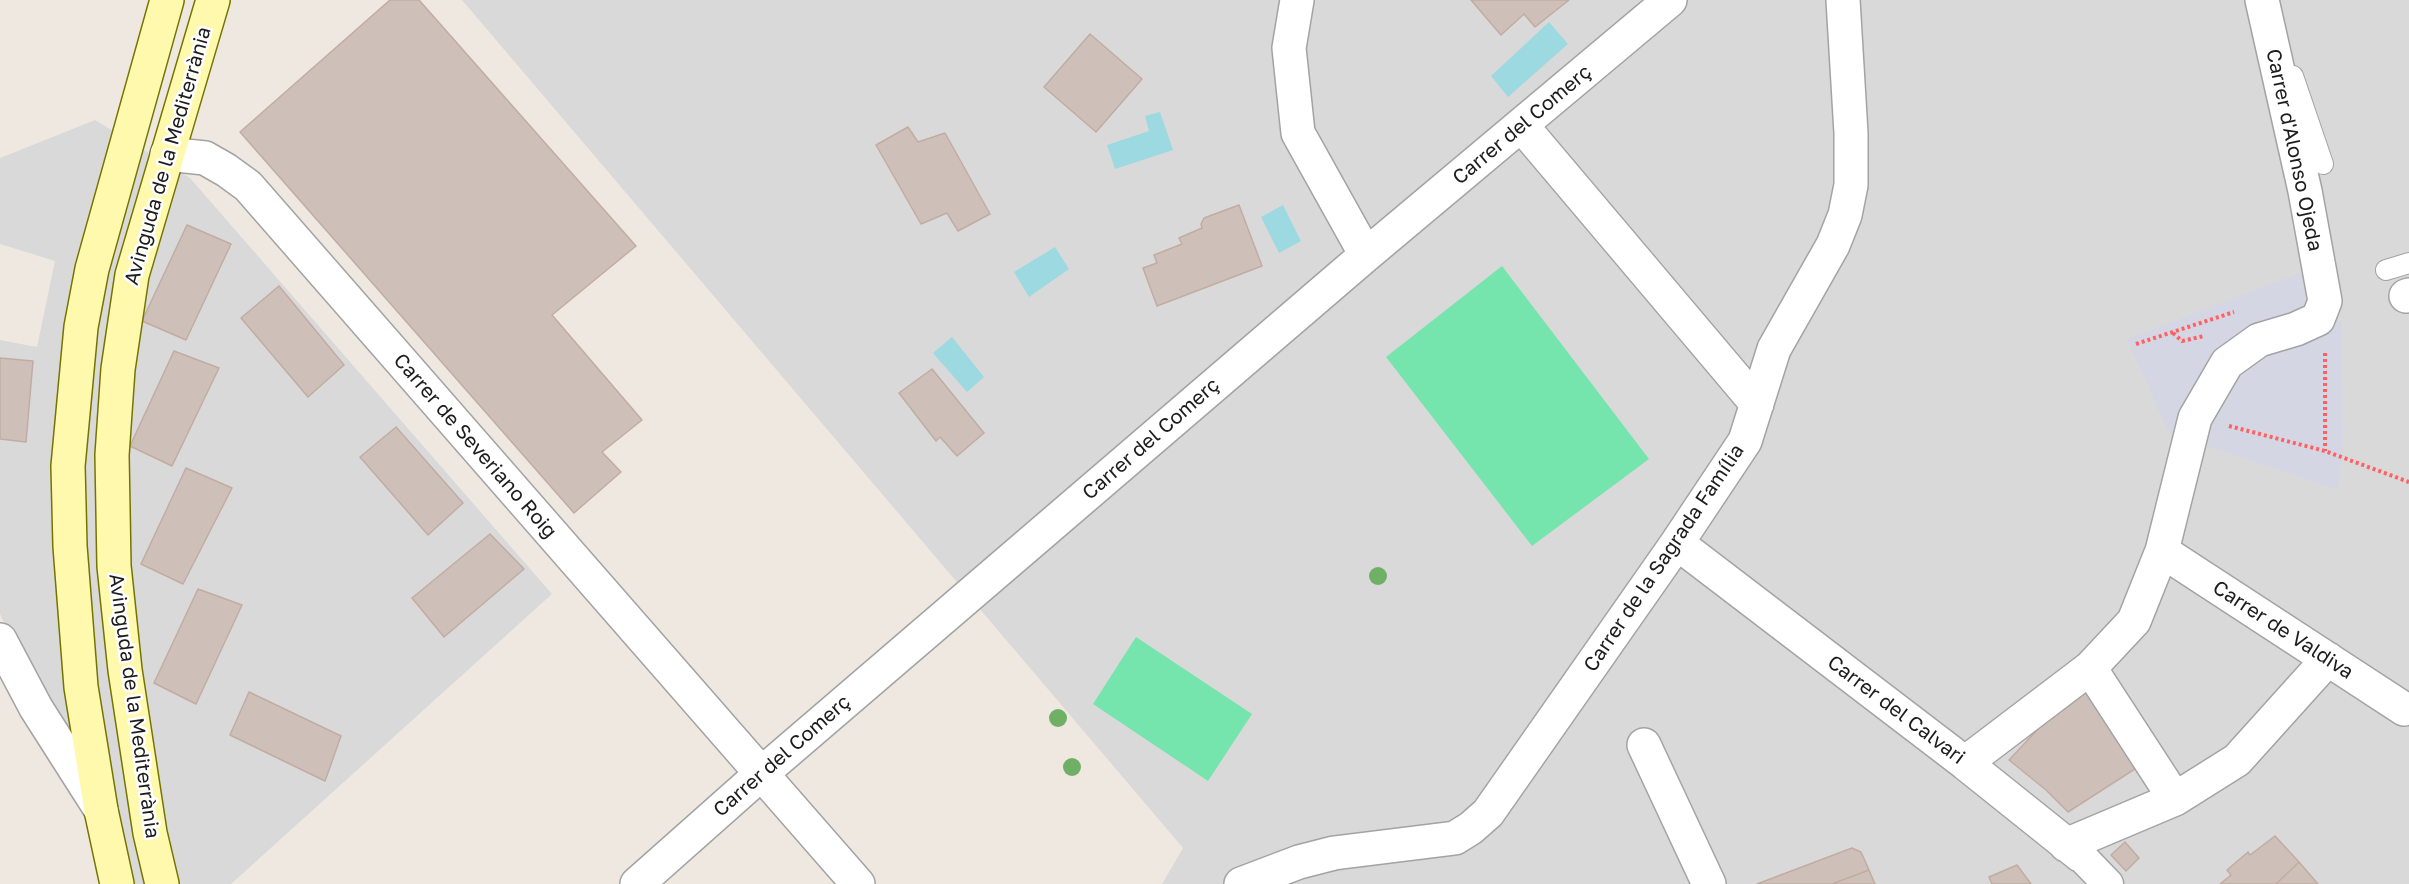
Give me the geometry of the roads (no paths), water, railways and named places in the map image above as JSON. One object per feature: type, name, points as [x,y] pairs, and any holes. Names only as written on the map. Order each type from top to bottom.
[{"type":"main road","points":[[117,884],[101,810],[81,687],[70,546],[68,466],[81,327],[92,269],[167,0]]},
{"type":"main road","name":"Avinguda de la Mediterrània","points":[[162,884],[150,833],[124,670],[114,566],[112,455],[118,369],[132,275],[213,0]]},
{"type":"street","points":[[1297,0],[1289,48],[1298,133],[1366,255]]},
{"type":"street","name":"Carrer del Comerç","points":[[637,884],[761,774],[1366,255],[1670,0]]},
{"type":"street","name":"Carrer de la Sagrada Família","points":[[1241,884],[1299,862],[1334,853],[1455,838],[1471,828],[1488,813],[1677,543],[1745,441],[1774,349],[1833,245],[1845,215],[1851,185],[1851,133],[1843,0]]},
{"type":"street","name":"Carrer d'Alonso Ojeda","points":[[2162,551],[2194,418],[2227,363],[2259,340],[2296,330],[2319,319],[2325,301],[2305,191],[2264,11]]},
{"type":"street","points":[[1522,126],[1757,404]]},
{"type":"street","name":"Carrer de Severiano Roig","points":[[167,154],[205,158],[248,186],[858,884]]},
{"type":"street","name":"Carrer del Calvari","points":[[1677,543],[1965,763],[2073,850],[2108,884]]},
{"type":"street","points":[[1965,763],[2090,668],[2134,621],[2162,551]]},
{"type":"street","name":"Carrer de Valdiva","points":[[2162,551],[2404,709]]},
{"type":"street","points":[[0,640],[36,708],[101,810]]},
{"type":"street","points":[[2073,850],[2175,799],[2236,760],[2328,659]]},
{"type":"street","points":[[2090,668],[2175,799]]},
{"type":"street","points":[[1644,745],[1709,884]]},
{"type":"lane","points":[[2264,11],[2283,45],[2323,164]]},
{"type":"lane","points":[[2386,270],[2409,263]]},
{"type":"water","points":[[1549,22],[1568,44],[1508,97],[1491,76]]},
{"type":"water","points":[[1160,112],[1173,150],[1115,169],[1107,145],[1149,131],[1145,116]]},
{"type":"water","points":[[1283,205],[1301,241],[1279,253],[1261,217]]},
{"type":"water","points":[[1055,247],[1069,269],[1029,297],[1014,272]]},
{"type":"water","points":[[952,337],[984,377],[967,392],[933,353]]}]
